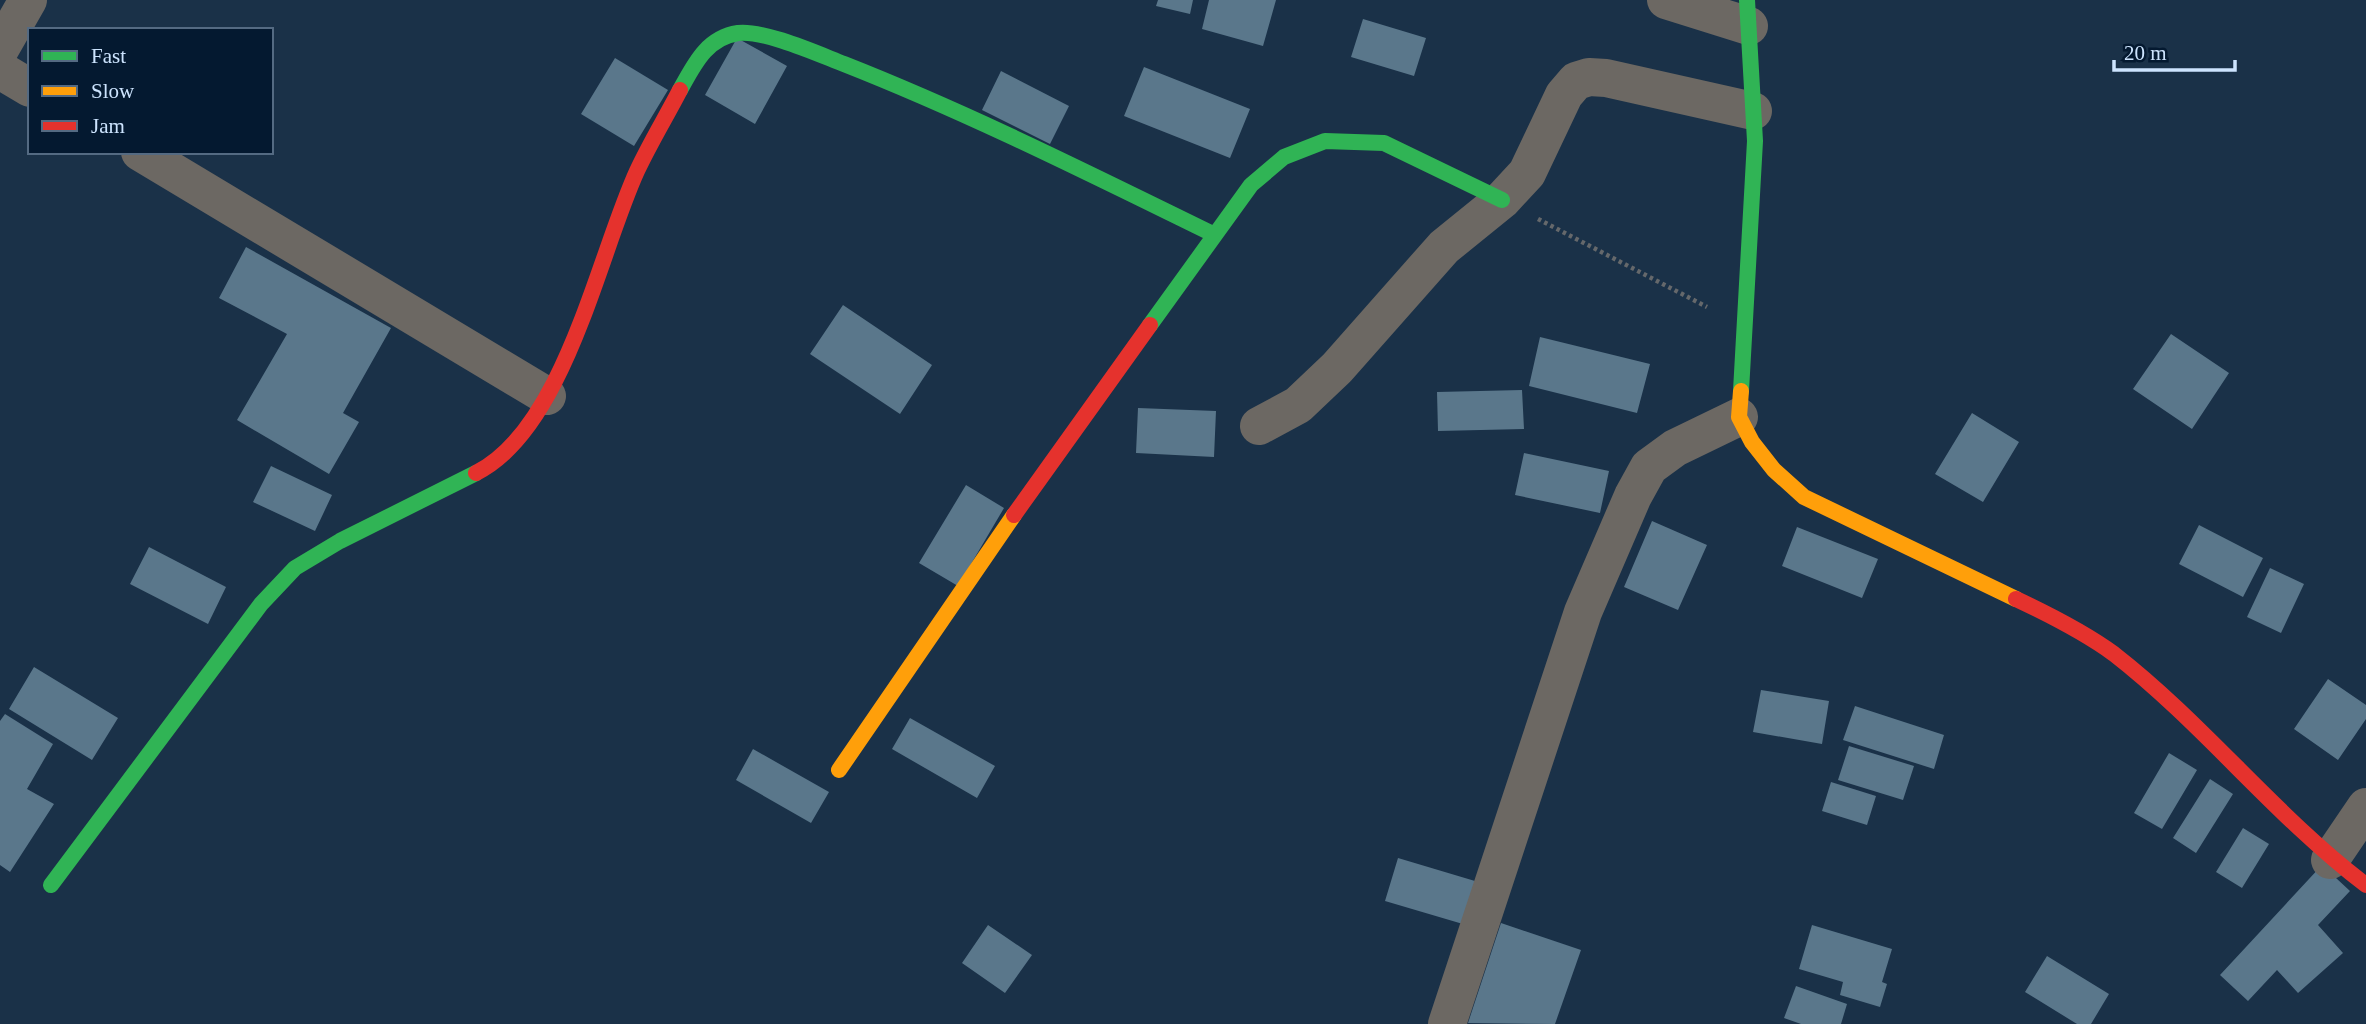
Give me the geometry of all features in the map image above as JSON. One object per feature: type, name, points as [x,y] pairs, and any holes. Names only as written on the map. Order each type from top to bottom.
[{"type":"street","points":[[0,49],[28,0]]},
{"type":"street","points":[[1666,0],[1748,13],[1755,141],[1739,417],[1754,450],[1804,497],[2067,624],[2111,652],[2197,727],[2282,817],[2330,860],[2366,885]]},
{"type":"street","points":[[51,885],[261,604],[295,568],[340,541],[486,468],[523,434],[547,396],[570,346],[643,159],[696,61],[712,41],[739,33],[791,43],[943,103],[1215,235]]},
{"type":"street","points":[[0,70],[28,87]]},
{"type":"street","points":[[1259,426],[1298,405],[1337,368],[1444,247],[1502,201],[1527,173],[1564,95],[1576,81],[1589,77],[1606,78],[1754,111]]},
{"type":"street","points":[[839,770],[1019,508],[1251,185],[1284,157],[1325,141],[1384,142],[1502,201]]},
{"type":"street","points":[[143,154],[547,396]]},
{"type":"street","points":[[1447,1024],[1583,612],[1633,496],[1649,467],[1675,448],[1739,417]]},
{"type":"street","points":[[2330,860],[2366,807]]},
{"type":"path","points":[[1502,201],[1745,327]]},
{"type":"building","points":[[1158,0],[1193,0],[1190,14],[1156,6]]},
{"type":"building","points":[[1209,0],[1276,0],[1263,46],[1202,29]]},
{"type":"building","points":[[1363,19],[1426,38],[1414,76],[1351,57]]},
{"type":"building","points":[[737,38],[787,66],[755,124],[705,95]]},
{"type":"building","points":[[615,58],[668,90],[634,146],[581,114]]},
{"type":"building","points":[[1144,67],[1250,109],[1230,158],[1124,116]]},
{"type":"building","points":[[1001,71],[1069,106],[1050,144],[982,110]]},
{"type":"building","points":[[246,247],[391,328],[343,413],[359,422],[329,474],[237,420],[287,334],[219,298]]},
{"type":"building","points":[[843,305],[932,365],[900,414],[810,354]]},
{"type":"building","points":[[2171,334],[2229,373],[2192,429],[2133,389]]},
{"type":"building","points":[[1540,337],[1650,364],[1637,413],[1529,386]]},
{"type":"building","points":[[1522,390],[1524,429],[1438,431],[1437,392]]},
{"type":"building","points":[[1138,408],[1216,411],[1214,457],[1136,453]]},
{"type":"building","points":[[1972,413],[2019,442],[1983,502],[1935,474]]},
{"type":"building","points":[[1524,453],[1609,471],[1600,513],[1515,495]]},
{"type":"building","points":[[271,466],[332,495],[315,531],[253,502]]},
{"type":"building","points":[[966,485],[1004,508],[958,586],[919,563]]},
{"type":"building","points":[[1652,521],[1707,545],[1678,610],[1624,587]]},
{"type":"building","points":[[2199,525],[2263,558],[2243,597],[2179,564]]},
{"type":"building","points":[[1797,527],[1878,559],[1862,598],[1782,566]]},
{"type":"building","points":[[149,547],[226,587],[208,624],[130,584]]},
{"type":"building","points":[[2270,568],[2304,584],[2281,633],[2247,617]]},
{"type":"building","points":[[34,667],[118,718],[92,760],[9,709]]},
{"type":"building","points":[[2328,679],[2366,705],[2366,719],[2338,760],[2294,729]]},
{"type":"building","points":[[1761,690],[1829,701],[1822,744],[1753,732]]},
{"type":"building","points":[[1855,706],[1944,735],[1934,769],[1843,740]]},
{"type":"building","points":[[5,714],[53,744],[27,789],[54,804],[10,872],[0,865],[0,721]]},
{"type":"building","points":[[910,718],[995,766],[977,798],[892,749]]},
{"type":"building","points":[[1849,746],[1914,766],[1903,800],[1838,780]]},
{"type":"building","points":[[753,749],[829,792],[811,823],[736,780]]},
{"type":"building","points":[[2169,753],[2197,770],[2162,829],[2134,813]]},
{"type":"building","points":[[2210,779],[2233,794],[2196,853],[2173,838]]},
{"type":"building","points":[[1831,782],[1876,796],[1867,825],[1822,811]]},
{"type":"building","points":[[2243,828],[2269,844],[2242,888],[2216,872]]},
{"type":"building","points":[[1398,858],[1485,884],[1473,927],[1385,901]]},
{"type":"building","points":[[2322,865],[2350,891],[2318,925],[2343,953],[2298,993],[2277,970],[2248,1001],[2220,975]]},
{"type":"building","points":[[1501,923],[1581,950],[1555,1024],[1468,1023]]},
{"type":"building","points":[[988,925],[1032,955],[1005,993],[962,963]]},
{"type":"building","points":[[1812,925],[1892,949],[1882,982],[1887,984],[1880,1007],[1840,995],[1843,982],[1799,969]]},
{"type":"building","points":[[2047,956],[2109,994],[2091,1024],[2077,1024],[2025,992]]},
{"type":"building","points":[[1796,986],[1847,1004],[1841,1024],[1801,1024],[1784,1018]]},
{"type":"traffic: fast","points":[[1741,391],[1755,141],[1747,0]]},
{"type":"traffic: fast","points":[[680,90],[702,54],[717,41],[738,33],[777,39],[938,103],[1215,235]]},
{"type":"traffic: fast","points":[[1150,325],[1251,185],[1284,157],[1325,141],[1384,143],[1502,200]]},
{"type":"traffic: fast","points":[[51,885],[261,604],[295,568],[340,541],[476,473]]},
{"type":"traffic: slow","points":[[1741,391],[1739,417],[1752,442],[1774,470],[1804,497],[2016,599]]},
{"type":"traffic: slow","points":[[839,770],[1014,515]]},
{"type":"traffic: jam","points":[[476,473],[507,451],[533,419],[555,381],[575,337],[637,171],[680,90]]},
{"type":"traffic: jam","points":[[1014,515],[1150,325]]},
{"type":"traffic: jam","points":[[2016,599],[2091,638],[2114,654],[2179,710],[2301,830],[2366,885]]}]
